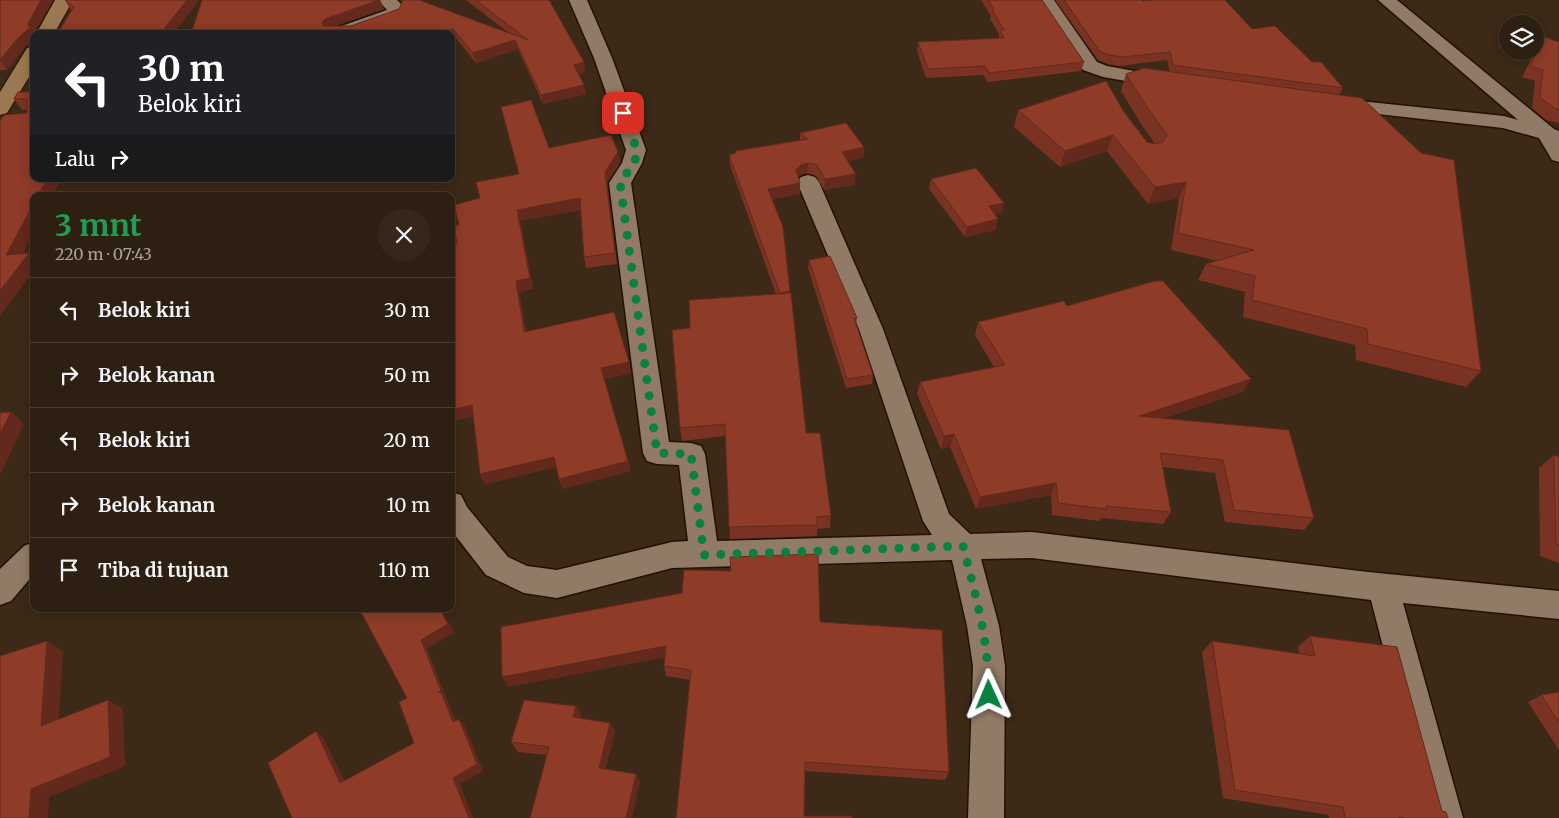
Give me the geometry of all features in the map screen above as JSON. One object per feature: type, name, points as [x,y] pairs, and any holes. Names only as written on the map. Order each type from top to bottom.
[{"type":"street","points":[[46,30],[64,0]]},
{"type":"street","points":[[347,30],[396,13],[396,8],[387,0]]},
{"type":"street","points":[[578,0],[603,58],[636,150],[635,160],[624,174],[620,183],[657,453],[691,454],[704,555]]},
{"type":"street","points":[[1045,0],[1085,60],[1096,69],[1110,94]]},
{"type":"street","points":[[1387,0],[1553,136],[1559,156]]},
{"type":"street","points":[[6,115],[30,61]]},
{"type":"street","points":[[1096,69],[1175,83]]},
{"type":"street","points":[[1324,103],[1504,122],[1553,136]]},
{"type":"street","points":[[808,182],[870,329],[937,521],[963,546],[983,626],[989,666],[990,709],[986,818]]},
{"type":"street","points":[[455,512],[497,566],[524,579],[557,584],[672,555],[1032,544],[1383,587],[1559,605]]},
{"type":"street","points":[[0,592],[21,566],[30,558]]},
{"type":"street","points":[[1383,587],[1445,818]]},
{"type":"building","points":[[0,0],[41,0],[28,24],[28,26],[32,26],[19,37],[0,60]]},
{"type":"building","points":[[65,0],[187,0],[163,30],[60,30],[74,7]]},
{"type":"building","points":[[202,0],[379,0],[325,19],[322,23],[323,26],[351,26],[399,9],[403,0],[419,0],[528,40],[476,0],[549,0],[584,62],[574,65],[584,85],[541,95],[515,40],[473,53],[453,29],[192,30]]},
{"type":"building","points":[[988,0],[1042,0],[1084,62],[989,73],[985,66],[928,69],[918,42],[1004,38],[1000,31],[1004,30]]},
{"type":"building","points":[[1064,0],[1225,0],[1252,29],[1275,26],[1312,62],[1321,62],[1343,88],[1172,65],[1170,52],[1122,57],[1110,55],[1101,52]]},
{"type":"building","points":[[1545,37],[1559,42],[1559,110],[1540,97],[1543,70],[1530,66],[1533,60],[1544,60]]},
{"type":"building","points":[[1144,68],[1362,98],[1421,153],[1454,160],[1481,371],[1368,344],[1367,329],[1252,300],[1255,276],[1206,264],[1254,250],[1178,233],[1186,182],[1155,187],[1113,135],[1065,151],[1018,110],[1106,81],[1124,112],[1147,142],[1155,144],[1163,142],[1167,135],[1126,74]]},
{"type":"building","points":[[18,92],[30,92],[30,182],[45,182],[40,192],[30,192],[30,210],[6,255],[29,253],[0,291],[0,121],[4,115],[27,113],[27,99],[14,99]]},
{"type":"building","points":[[531,100],[549,148],[611,135],[618,152],[605,172],[615,253],[584,257],[580,198],[517,210],[530,278],[516,281],[524,332],[614,312],[629,362],[601,368],[628,461],[559,479],[554,457],[480,474],[472,405],[455,409],[455,244],[457,244],[455,225],[459,225],[455,205],[480,198],[476,182],[519,174],[501,107]]},
{"type":"building","points":[[846,123],[864,147],[842,152],[856,174],[825,179],[817,165],[808,163],[801,165],[796,170],[800,183],[768,189],[783,227],[790,291],[780,293],[729,155],[736,153],[735,151],[808,139],[800,133]]},
{"type":"building","points":[[976,168],[1004,203],[989,206],[998,219],[967,227],[931,179]]},
{"type":"building","points":[[830,256],[857,318],[854,318],[873,375],[847,379],[809,260]]},
{"type":"building","points":[[1155,281],[1163,281],[1251,379],[1139,416],[1289,430],[1314,518],[1234,510],[1223,460],[1160,453],[1171,512],[1106,506],[1107,509],[1058,503],[1056,483],[980,497],[954,434],[944,436],[920,382],[1005,365],[978,322],[1064,301],[1067,306]]},
{"type":"building","points":[[791,293],[806,433],[820,433],[831,516],[817,517],[817,525],[729,527],[725,424],[680,428],[672,330],[690,328],[689,300]]},
{"type":"building","points":[[11,412],[0,434],[0,413]]},
{"type":"building","points":[[1554,455],[1559,457],[1559,545],[1556,544]]},
{"type":"building","points":[[818,554],[820,622],[942,630],[949,772],[805,762],[804,816],[852,816],[852,818],[676,818],[691,670],[664,666],[666,646],[502,677],[501,627],[682,593],[684,570],[731,571],[730,557]]},
{"type":"building","points":[[361,612],[442,612],[448,624],[421,640],[441,691],[438,692],[441,692],[453,722],[459,719],[477,764],[453,778],[469,818],[292,818],[268,763],[316,731],[340,783],[414,743],[399,702],[407,698]]},
{"type":"building","points":[[1310,636],[1397,647],[1442,811],[1446,812],[1448,818],[1345,818],[1343,807],[1235,790],[1212,641],[1315,656]]},
{"type":"building","points":[[47,641],[41,726],[108,700],[110,757],[31,789],[29,818],[0,818],[0,656]]},
{"type":"building","points":[[1559,692],[1559,722],[1541,695]]},
{"type":"building","points":[[524,700],[576,706],[573,717],[610,723],[599,768],[636,774],[626,818],[530,818],[549,747],[511,742]]},
{"type":"route","points":[[623,113],[636,150],[635,160],[624,174],[620,183],[657,453],[691,454],[704,555],[963,546],[983,626],[989,666],[989,695]]}]
